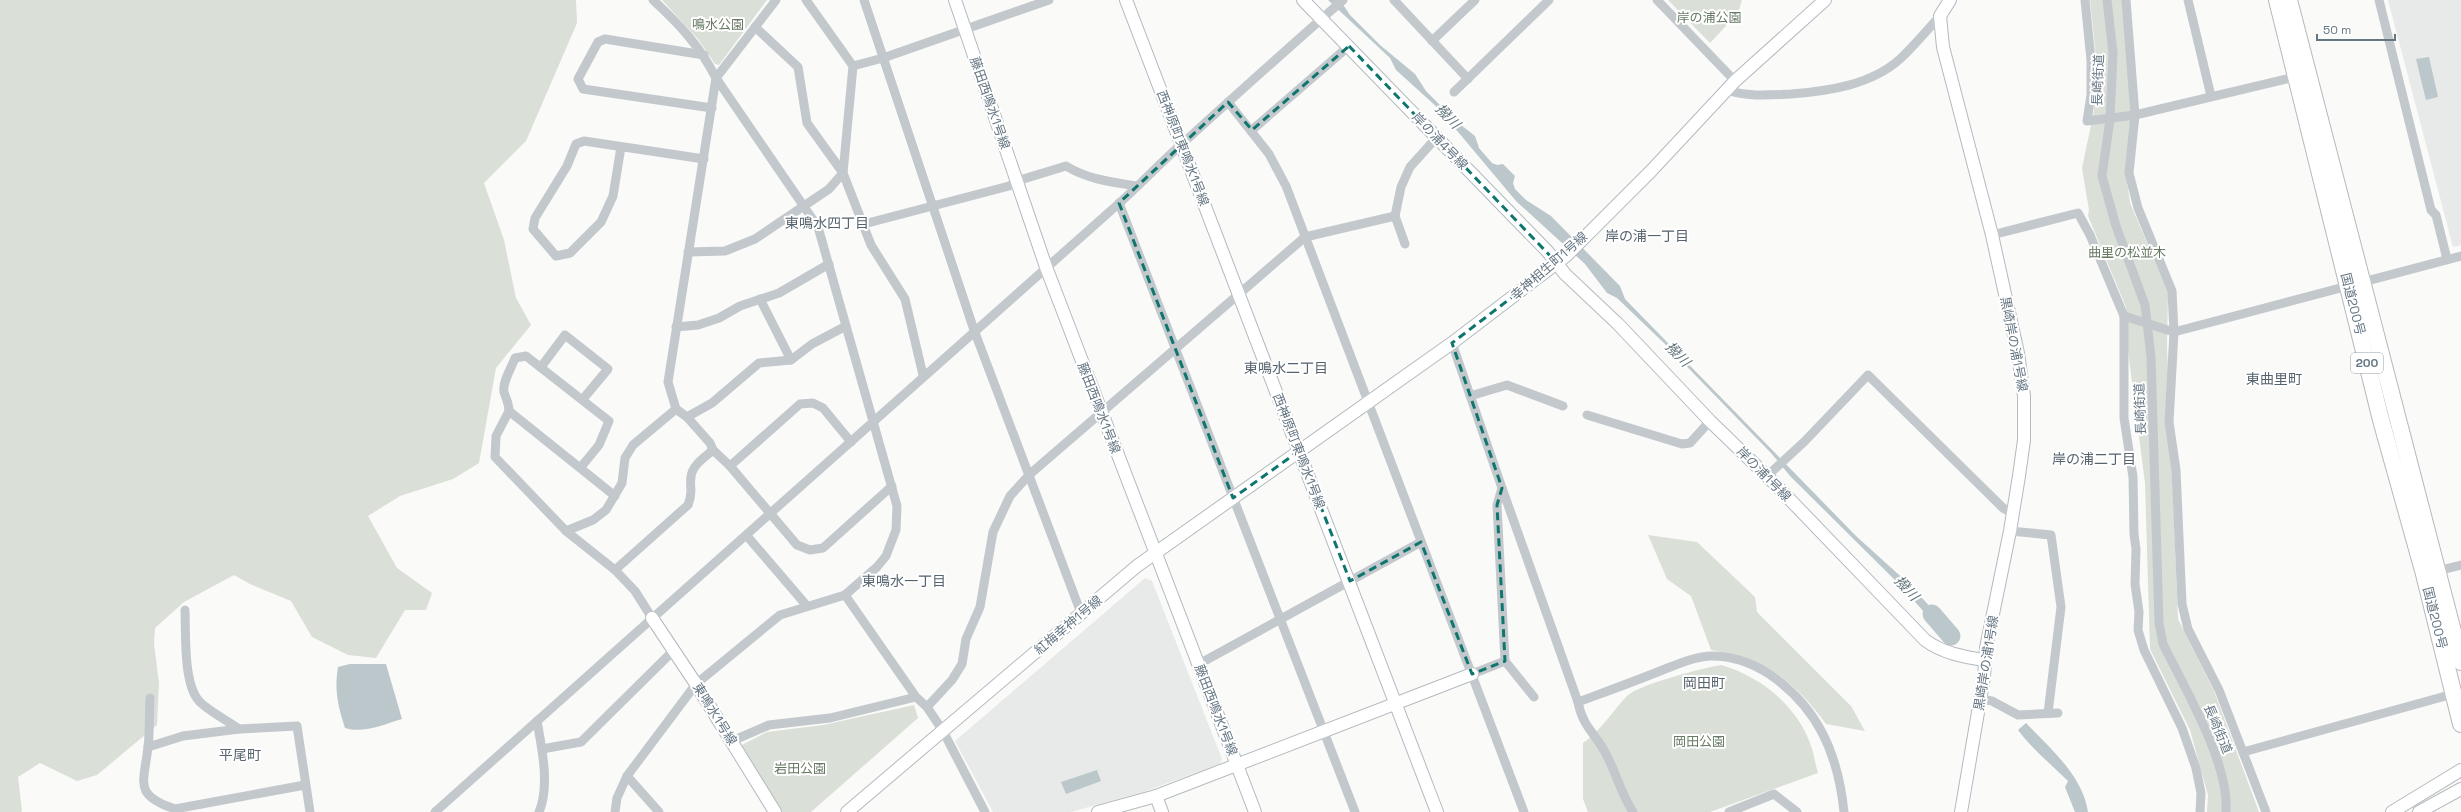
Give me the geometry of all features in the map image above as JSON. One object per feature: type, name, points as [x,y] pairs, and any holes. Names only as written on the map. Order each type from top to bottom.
[{"type":"highway","name":"国道200号","points":[[2278,0],[2302,75],[2355,284],[2381,420],[2461,662]]},
{"type":"highway","name":"国道200号","points":[[2289,0],[2302,75]]},
{"type":"highway","name":"国道200号","points":[[2431,572],[2453,694],[2461,724]]},
{"type":"street","points":[[615,812],[617,798],[627,776],[696,684],[780,615],[845,596],[877,567],[886,556],[896,530],[897,506],[892,486],[818,227],[806,206],[716,78],[704,55],[688,32],[653,0]]},
{"type":"street","points":[[776,0],[716,78],[668,382],[676,409],[688,417],[710,443],[713,450],[730,466],[796,545],[810,550],[823,548],[892,486]]},
{"type":"street","points":[[688,252],[725,251],[755,239],[806,206],[829,189],[843,172],[853,66],[806,0]]},
{"type":"street","points":[[864,0],[931,206],[974,330],[1082,613]]},
{"type":"street","name":"藤田西鳴水1号線","points":[[955,0],[1046,267],[1255,812]]},
{"type":"street","points":[[853,66],[883,58],[1049,0]]},
{"type":"street","name":"西神原町東鳴水1号線","points":[[1126,0],[1350,581],[1437,812]]},
{"type":"street","name":"岸の浦4号線","points":[[1303,0],[1324,17],[1349,46],[1557,263]]},
{"type":"street","points":[[435,812],[652,618],[747,536],[923,375],[1119,203],[1181,144],[1343,0]]},
{"type":"street","points":[[1394,0],[1468,79]]},
{"type":"street","points":[[1432,40],[1475,0]]},
{"type":"street","points":[[1454,92],[1549,0]]},
{"type":"street","points":[[1657,0],[1731,86],[1740,94],[1809,92],[1854,85],[1881,72],[1900,59],[1940,16],[1950,0]]},
{"type":"street","name":"幸神相生町1号線","points":[[1299,451],[1452,343],[1557,263],[1651,171],[1731,86],[1825,0]]},
{"type":"street","points":[[2085,0],[2091,60],[2091,95],[2087,121],[2135,115],[2302,75]]},
{"type":"street","name":"長崎街道","points":[[2107,0],[2112,54],[2110,119],[2102,176],[2116,226],[2145,304],[2151,357],[2159,623],[2163,644],[2217,760],[2227,800],[2226,812]]},
{"type":"street","points":[[2126,0],[2135,115],[2129,173],[2138,208],[2172,291],[2174,332],[2169,422],[2176,470],[2182,604],[2188,629],[2219,690],[2266,812]]},
{"type":"street","points":[[2188,0],[2211,96]]},
{"type":"street","points":[[2379,0],[2403,99],[2406,104],[2420,156],[2419,160],[2430,203],[2436,215],[2447,259]]},
{"type":"street","name":"黒崎岸の浦1号線","points":[[1940,16],[1943,47],[1992,235],[2018,353],[2024,396],[2024,440],[2010,531],[1985,660],[1961,812]]},
{"type":"street","points":[[755,27],[798,67],[807,123],[843,172],[871,245],[905,299],[923,375]]},
{"type":"street","points":[[704,55],[605,39],[598,42],[578,79],[583,89],[712,108]]},
{"type":"street","points":[[1252,130],[1349,46]]},
{"type":"street","points":[[1228,102],[1252,130],[1269,154],[1286,186],[1524,812]]},
{"type":"street","points":[[1405,244],[1395,216],[1401,187],[1410,167],[1437,137]]},
{"type":"street","points":[[621,147],[613,196],[601,222],[570,253],[556,256],[533,229],[535,218],[567,166],[576,144],[584,141],[704,159]]},
{"type":"street","points":[[864,224],[1009,186],[1017,181],[1066,166],[1082,176],[1100,181],[1137,186]]},
{"type":"street","points":[[1119,203],[1354,812]]},
{"type":"street","points":[[1992,235],[2078,213],[2090,235],[2124,316],[2124,418],[2133,477],[2134,534],[2136,549],[2135,584],[2139,612],[2138,630],[2144,650],[2175,714],[2196,768],[2201,793],[2200,812]]},
{"type":"street","points":[[927,706],[952,680],[962,664],[966,639],[980,607],[993,532],[1010,496],[1030,474],[1102,414],[1305,237],[1395,216]]},
{"type":"street","points":[[2124,316],[2174,332],[2461,256]]},
{"type":"street","name":"岸の浦1号線","points":[[1557,263],[1710,421],[1771,472],[1925,640],[1935,648],[1960,656],[1985,660]]},
{"type":"street","points":[[676,327],[698,325],[760,299],[779,293],[829,264]]},
{"type":"street","points":[[760,299],[791,360]]},
{"type":"street","points":[[688,417],[712,403],[759,363],[791,360],[812,344],[846,326]]},
{"type":"street","points":[[541,367],[565,336],[608,369],[583,399]]},
{"type":"street","points":[[1452,343],[1578,702],[1583,722],[1607,755],[1623,796],[1633,812]]},
{"type":"street","points":[[581,467],[599,445],[609,421],[583,399],[526,356],[515,358],[504,391],[509,401],[509,411],[496,436],[495,457],[566,531],[615,570],[635,591],[652,618]]},
{"type":"street","points":[[1771,472],[1791,454],[1868,375],[2003,508],[2012,513]]},
{"type":"street","points":[[1470,396],[1507,385],[1563,406]]},
{"type":"street","points":[[730,466],[800,404],[813,403],[823,408],[851,442]]},
{"type":"street","points":[[566,531],[593,520],[606,510],[622,483],[625,458],[633,445],[676,409]]},
{"type":"street","points":[[509,411],[581,467],[615,496]]},
{"type":"street","points":[[1587,414],[1682,444],[1690,443],[1710,421]]},
{"type":"street","points":[[615,570],[688,505],[693,492],[690,477],[696,465],[713,450]]},
{"type":"street","name":"紅梅幸神1号線","points":[[847,812],[1137,566],[1156,555],[1299,451]]},
{"type":"street","points":[[1502,488],[1497,505],[1505,661],[1534,697]]},
{"type":"street","points":[[2010,531],[2051,535],[2060,607],[2048,712]]},
{"type":"street","points":[[747,536],[807,606]]},
{"type":"street","points":[[1199,664],[1421,542]]},
{"type":"street","points":[[2431,572],[2461,565]]},
{"type":"street","points":[[845,596],[916,697],[927,706],[943,731],[985,812]]},
{"type":"street","points":[[185,610],[188,664],[191,683],[198,700],[239,729]]},
{"type":"street","name":"東鳴水1号線","points":[[652,618],[732,741],[772,811]]},
{"type":"street","points":[[542,749],[581,742],[673,651]]},
{"type":"street","points":[[1578,702],[1681,663],[1711,656],[1748,662],[1782,683],[1801,700],[1816,720],[1834,762],[1844,812]]},
{"type":"street","points":[[1098,812],[1156,796],[1505,661]]},
{"type":"street","points":[[2243,752],[2453,694]]},
{"type":"street","points":[[732,741],[769,725],[830,718],[916,697]]},
{"type":"street","points":[[150,698],[148,747],[142,778],[147,791],[156,802],[175,811],[305,784]]},
{"type":"street","points":[[1980,699],[1992,701],[2018,715],[2048,712],[2058,713]]},
{"type":"street","points":[[537,721],[542,749],[544,801],[539,812]]},
{"type":"street","points":[[148,747],[183,736],[239,729],[297,726],[310,812]]},
{"type":"street","points":[[2392,812],[2461,770]]},
{"type":"street","points":[[627,776],[659,812]]},
{"type":"street","points":[[2418,812],[2461,789]]},
{"type":"street","points":[[1729,812],[1774,794],[1797,812]]},
{"type":"street","points":[[1156,796],[1162,812]]},
{"type":"highlighted area","points":[[1349,46],[1557,263],[1452,343],[1502,488],[1497,505],[1505,661],[1472,674],[1421,542],[1350,581],[1299,451],[1233,498],[1119,203],[1228,102],[1252,130]]},
{"type":"shaded area","points":[[2388,0],[2461,0],[2461,245],[2453,247]]},
{"type":"shaded area","points":[[1145,578],[1152,581],[1222,759],[1220,764],[1143,792],[1071,812],[993,812],[955,741]]},
{"type":"green space","points":[[0,0],[576,0],[577,23],[526,141],[484,183],[504,240],[516,298],[531,325],[496,368],[479,463],[453,479],[400,496],[368,516],[397,568],[432,593],[426,610],[405,610],[376,658],[348,655],[312,637],[291,601],[250,584],[234,575],[184,602],[155,628],[154,644],[159,683],[157,725],[97,775],[77,781],[40,763],[18,777],[21,812],[0,812]]},
{"type":"green space","name":"鳴水公園","points":[[662,0],[767,0],[719,65],[715,64],[698,39]]},
{"type":"green space","name":"岸の浦公園","points":[[1668,0],[1742,0],[1738,13],[1710,43]]},
{"type":"green space","name":"曲里の松並木","points":[[2090,0],[2122,0],[2132,107],[2126,173],[2130,203],[2168,292],[2167,347],[2178,619],[2214,691],[2259,812],[2207,812],[2208,795],[2190,730],[2150,649],[2145,483],[2128,351],[2126,307],[2088,216],[2089,210],[2082,168],[2094,111],[2096,58]]},
{"type":"green space","points":[[1648,535],[1697,542],[1755,597],[1757,612],[1851,706],[1865,731],[1826,724],[1802,695],[1790,683],[1777,674],[1748,659],[1711,650],[1691,596],[1667,579]]},
{"type":"green space","name":"岡田公園","points":[[1721,665],[1749,676],[1763,684],[1796,716],[1804,729],[1811,747],[1818,773],[1710,812],[1588,812],[1583,799],[1583,743],[1601,727],[1627,696],[1634,691],[1672,677]]},
{"type":"green space","name":"岩田公園","points":[[914,705],[918,718],[811,812],[780,812],[740,746],[767,732],[823,725]]},
{"type":"water","points":[[1328,0],[1340,0],[1350,15],[1380,45],[1415,74],[1426,91],[1447,114],[1475,136],[1479,148],[1492,163],[1497,165],[1503,164],[1515,176],[1513,183],[1515,189],[1526,200],[1551,216],[1620,286],[1625,299],[1856,536],[1908,583],[1952,630],[1944,635],[1903,588],[1791,477],[1771,453],[1665,344],[1617,298],[1607,293],[1585,264],[1516,201],[1438,108],[1396,70],[1390,58]]},
{"type":"water","points":[[2429,57],[2438,97],[2426,100],[2416,59]]},
{"type":"water","points":[[350,664],[386,664],[402,719],[366,729],[352,730],[345,728],[337,698],[336,683],[338,667]]},
{"type":"water","points":[[2026,723],[2055,753],[2073,775],[2080,786],[2088,812],[2075,812],[2065,787],[2068,781],[2035,750],[2018,730]]},
{"type":"water","points":[[1097,770],[1101,781],[1066,794],[1061,782]]},
{"type":"waterway","name":"撥川","points":[[1932,614],[1951,636]]},
{"type":"district","name":"東鳴水四丁目","points":[[827,223]]},
{"type":"district","name":"岸の浦一丁目","points":[[1647,236]]},
{"type":"district","name":"東鳴水二丁目","points":[[1286,368]]},
{"type":"district","name":"東曲里町","points":[[2274,379]]},
{"type":"district","name":"岸の浦二丁目","points":[[2094,459]]},
{"type":"district","name":"東鳴水一丁目","points":[[904,581]]},
{"type":"district","name":"岡田町","points":[[1704,683]]},
{"type":"district","name":"平尾町","points":[[240,755]]}]
